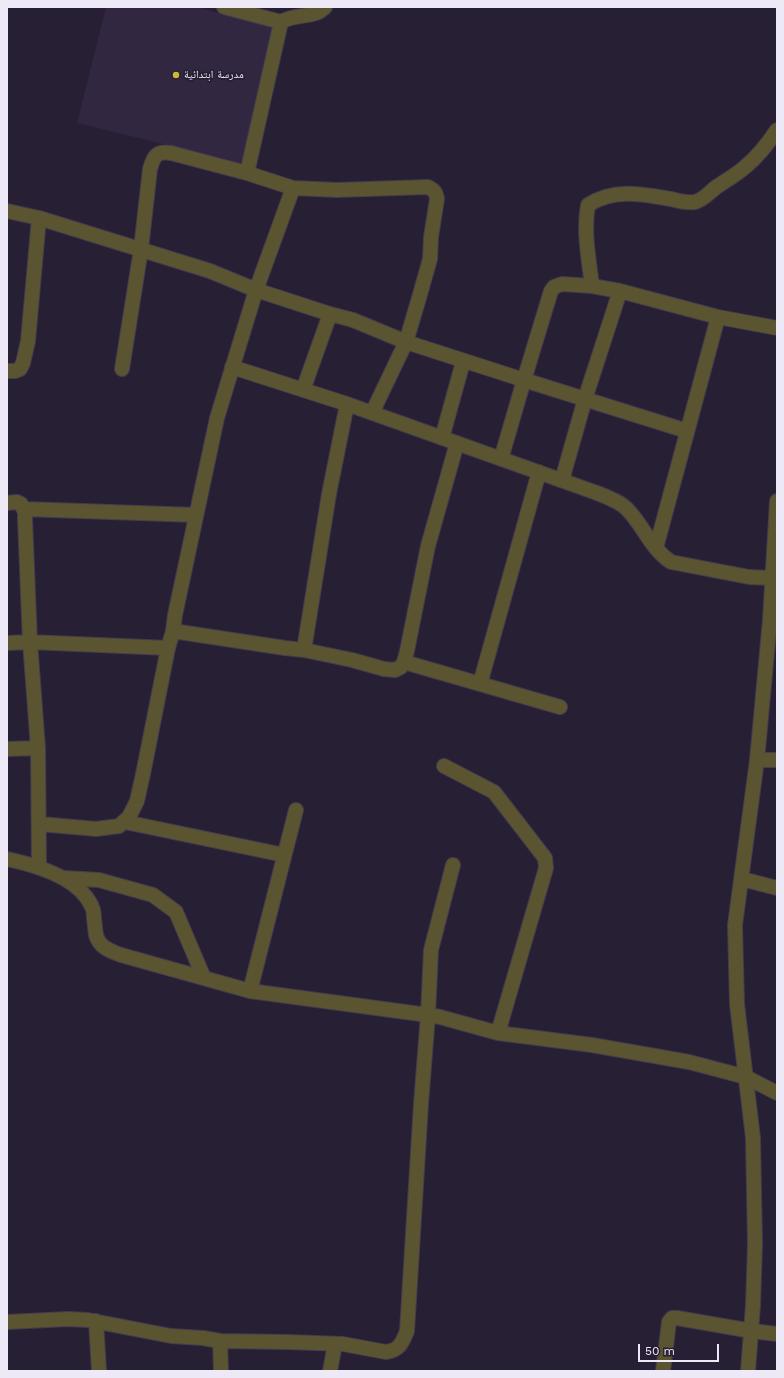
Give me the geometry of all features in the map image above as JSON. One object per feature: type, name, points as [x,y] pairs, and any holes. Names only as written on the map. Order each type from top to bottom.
[{"type":"street","points":[[224,7],[281,22],[286,19],[299,16],[316,14],[325,7]]},
{"type":"street","points":[[247,173],[281,22]]},
{"type":"street","points":[[592,286],[588,253],[586,214],[588,205],[596,200],[611,195],[633,193],[686,202],[696,202],[705,197],[746,166],[777,130]]},
{"type":"street","points":[[122,370],[141,249],[150,169],[156,155],[171,153],[247,173],[293,188],[337,190],[433,189],[436,193],[437,199],[431,237],[430,259],[406,342],[372,413]]},
{"type":"street","points":[[40,824],[96,829],[120,826],[130,818],[137,801],[217,418],[256,290],[293,188]]},
{"type":"street","points":[[7,211],[39,218],[210,271],[256,290],[353,320],[406,342],[463,362],[687,431]]},
{"type":"street","points":[[7,371],[20,369],[23,363],[28,340],[39,218]]},
{"type":"street","points":[[501,459],[551,291],[554,287],[562,284],[592,286],[620,291],[718,317],[777,328]]},
{"type":"street","points":[[562,480],[585,399],[620,291]]},
{"type":"street","points":[[303,390],[330,314]]},
{"type":"street","points":[[656,548],[718,317]]},
{"type":"street","points":[[442,438],[463,362]]},
{"type":"street","points":[[232,367],[348,404],[597,493],[623,506],[664,558],[670,562],[679,565],[749,577],[772,578]]},
{"type":"street","points":[[304,650],[329,494],[348,404]]},
{"type":"street","points":[[173,631],[304,650],[352,660],[384,669],[395,670],[401,668],[404,662],[428,546],[457,443]]},
{"type":"street","points":[[480,684],[539,472]]},
{"type":"street","points":[[748,1371],[752,1331],[755,1245],[754,1145],[737,1004],[735,925],[757,760],[770,620],[777,501]]},
{"type":"street","points":[[7,503],[17,502],[21,504],[24,509],[25,519],[30,642],[38,748],[40,824],[39,867]]},
{"type":"street","points":[[24,509],[196,515]]},
{"type":"street","points":[[7,643],[30,642],[168,648]]},
{"type":"street","points":[[404,662],[560,707]]},
{"type":"street","points":[[7,749],[38,748]]},
{"type":"street","points":[[757,760],[777,760]]},
{"type":"street","points":[[444,766],[494,792],[545,858],[546,868],[498,1033]]},
{"type":"street","points":[[250,991],[296,810]]},
{"type":"street","points":[[125,822],[284,855]]},
{"type":"street","points":[[7,859],[39,867],[64,878],[87,898],[93,908],[96,934],[99,941],[104,947],[121,955],[250,991],[428,1015],[498,1033],[592,1045],[689,1062],[746,1077],[777,1093]]},
{"type":"street","points":[[7,1322],[68,1319],[96,1321],[171,1336],[204,1338],[220,1341],[350,1345],[386,1352],[393,1351],[400,1346],[407,1330],[431,950],[453,865]]},
{"type":"street","points":[[64,878],[99,880],[153,895],[176,912],[204,978]]},
{"type":"street","points":[[742,879],[777,888]]},
{"type":"street","points":[[663,1371],[669,1322],[672,1318],[777,1334]]},
{"type":"street","points":[[96,1321],[99,1371]]},
{"type":"street","points":[[220,1341],[221,1371]]},
{"type":"street","points":[[330,1371],[335,1344]]},
{"type":"shaded area","name":"مدرسة ابتدائية","points":[[106,7],[196,7],[275,27],[241,163],[77,123]]},
{"type":"place","name":"مدرسة ابتدائية","points":[[176,75]]}]
